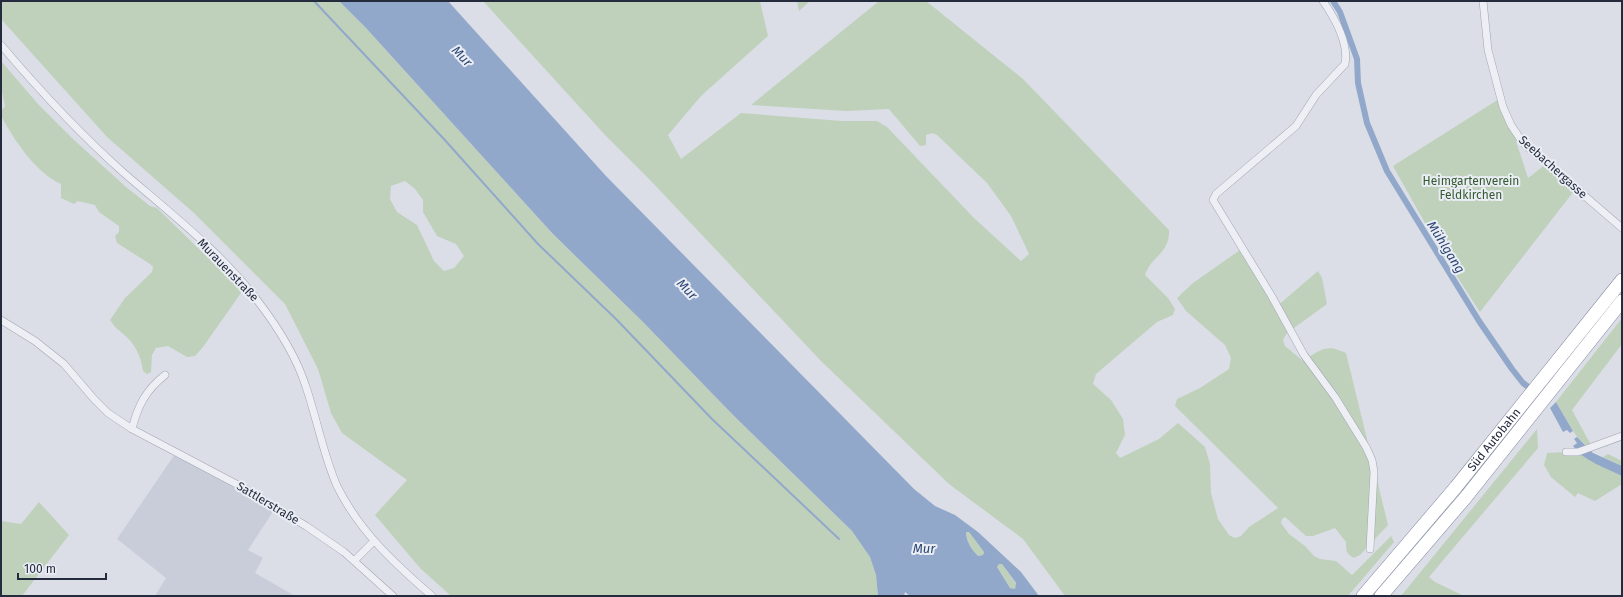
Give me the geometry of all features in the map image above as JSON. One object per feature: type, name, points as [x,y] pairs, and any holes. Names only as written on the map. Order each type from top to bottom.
[{"type":"highway","name":"Süd Autobahn","points":[[1363,596],[1456,488],[1622,280]]},
{"type":"highway","name":"Süd Autobahn","points":[[1380,596],[1525,423],[1622,301]]},
{"type":"street","points":[[1323,1],[1344,44],[1346,58],[1345,64],[1316,95],[1296,126],[1216,194],[1213,200],[1271,295],[1304,355],[1346,414],[1372,460],[1374,472],[1370,549]]},
{"type":"street","name":"Seebachergasse","points":[[1483,1],[1488,50],[1503,108],[1511,125],[1523,143],[1622,228]]},
{"type":"street","name":"Murauenstraße","points":[[1,45],[66,119],[213,253],[256,297],[284,340],[306,384],[328,462],[337,485],[354,515],[374,541],[408,576],[432,596]]},
{"type":"street","name":"Sattlerstraße","points":[[1,320],[35,341],[64,364],[94,399],[108,412],[132,429],[240,486],[306,526],[354,561],[393,596]]},
{"type":"street","points":[[132,429],[136,412],[144,396],[154,384],[165,375]]},
{"type":"street","points":[[1566,452],[1578,452],[1622,436]]},
{"type":"street","points":[[354,561],[374,541]]},
{"type":"shaded area","points":[[175,454],[274,510],[248,550],[263,558],[255,573],[295,596],[155,596],[166,578],[117,539]]},
{"type":"green space","points":[[1,1],[339,1],[366,28],[553,234],[643,322],[733,415],[852,531],[870,557],[876,575],[878,596],[451,596],[420,568],[375,515],[407,480],[342,433],[331,413],[318,369],[285,304],[194,213],[107,137],[1,19]],"holes":[[[405,181],[415,189],[423,200],[423,212],[437,236],[456,244],[464,256],[454,268],[444,271],[434,261],[417,225],[397,212],[390,199],[391,186]]]},
{"type":"green space","points":[[483,1],[760,1],[768,36],[701,96],[668,135],[681,159],[741,113],[842,121],[877,121],[887,127],[974,218],[1021,261],[1029,254],[1011,216],[987,183],[937,135],[932,133],[926,135],[926,145],[920,146],[889,109],[846,111],[751,105],[879,1],[926,1],[1023,79],[1169,230],[1167,244],[1151,263],[1145,275],[1168,298],[1175,309],[1173,315],[1157,322],[1096,374],[1093,384],[1111,400],[1123,419],[1125,435],[1116,453],[1120,458],[1159,439],[1178,423],[1205,447],[1210,464],[1211,493],[1218,519],[1229,535],[1235,538],[1241,536],[1249,527],[1278,508],[1175,406],[1177,399],[1200,388],[1229,369],[1231,358],[1225,345],[1186,311],[1177,298],[1193,283],[1240,250],[1276,307],[1318,271],[1322,278],[1327,304],[1287,333],[1283,340],[1285,346],[1303,361],[1319,351],[1328,348],[1333,348],[1346,353],[1388,525],[1360,555],[1354,558],[1348,554],[1346,550],[1346,542],[1335,528],[1313,536],[1306,536],[1285,517],[1282,519],[1281,523],[1289,534],[1305,546],[1314,556],[1320,559],[1336,561],[1352,575],[1391,536],[1394,542],[1348,596],[1065,596],[1023,539],[949,484],[821,361],[651,181],[606,136]]},
{"type":"green space","points":[[797,1],[810,1],[799,11]]},
{"type":"green space","points":[[1,61],[38,104],[73,139],[126,187],[150,206],[157,208],[239,288],[241,293],[195,356],[187,357],[168,346],[156,348],[152,355],[151,372],[147,374],[143,371],[139,354],[126,336],[115,327],[110,320],[125,298],[152,272],[153,267],[117,243],[115,236],[119,232],[119,226],[99,212],[95,205],[78,201],[74,204],[61,198],[61,184],[43,172],[26,155],[1,116],[1,111],[5,106],[1,87]]},
{"type":"green space","name":"Heimgartenverein Feldkirchen","points":[[1499,99],[1518,139],[1516,141],[1528,178],[1546,164],[1574,191],[1480,312],[1443,255],[1393,166]]},
{"type":"green space","points":[[1622,318],[1622,344],[1572,410],[1591,445],[1588,447],[1577,437],[1556,402]]},
{"type":"green space","points":[[1537,429],[1538,448],[1429,577],[1435,582],[1464,596],[1401,596]]},
{"type":"green space","points":[[1547,453],[1580,453],[1622,476],[1622,484],[1595,501],[1578,493],[1575,497],[1551,477],[1544,465]]},
{"type":"green space","points":[[1608,454],[1622,461],[1622,466],[1603,457]]},
{"type":"green space","points":[[39,502],[69,535],[22,596],[1,596],[1,521],[21,524]]},
{"type":"green space","points":[[966,532],[969,532],[984,552],[983,555],[978,556],[974,551],[968,542]]},
{"type":"green space","points":[[999,564],[1002,564],[1016,584],[1015,589],[1010,588],[997,567]]},
{"type":"water","name":"Mur","points":[[339,1],[448,1],[606,176],[914,489],[935,506],[955,515],[978,532],[1021,572],[1039,596],[910,596],[905,592],[904,596],[878,596],[876,575],[870,557],[852,531],[733,415],[643,322],[553,234],[366,28]],"holes":[[[966,532],[969,532],[984,552],[983,555],[978,556],[974,551],[968,542]],[[999,564],[1002,564],[1016,583],[1015,589],[1010,588],[997,567]]]},
{"type":"water","points":[[1556,402],[1573,431],[1570,433],[1567,430],[1563,432],[1550,408]]},
{"type":"water","points":[[1577,437],[1593,453],[1622,466],[1622,476],[1583,456],[1573,446],[1577,443],[1574,439]]},
{"type":"waterway","points":[[314,1],[443,138],[538,244],[616,319],[712,419],[839,539]]},
{"type":"waterway","name":"Mühlgang","points":[[1333,1],[1340,12],[1357,59],[1358,83],[1367,123],[1387,171],[1479,321],[1523,383],[1535,392]]}]
